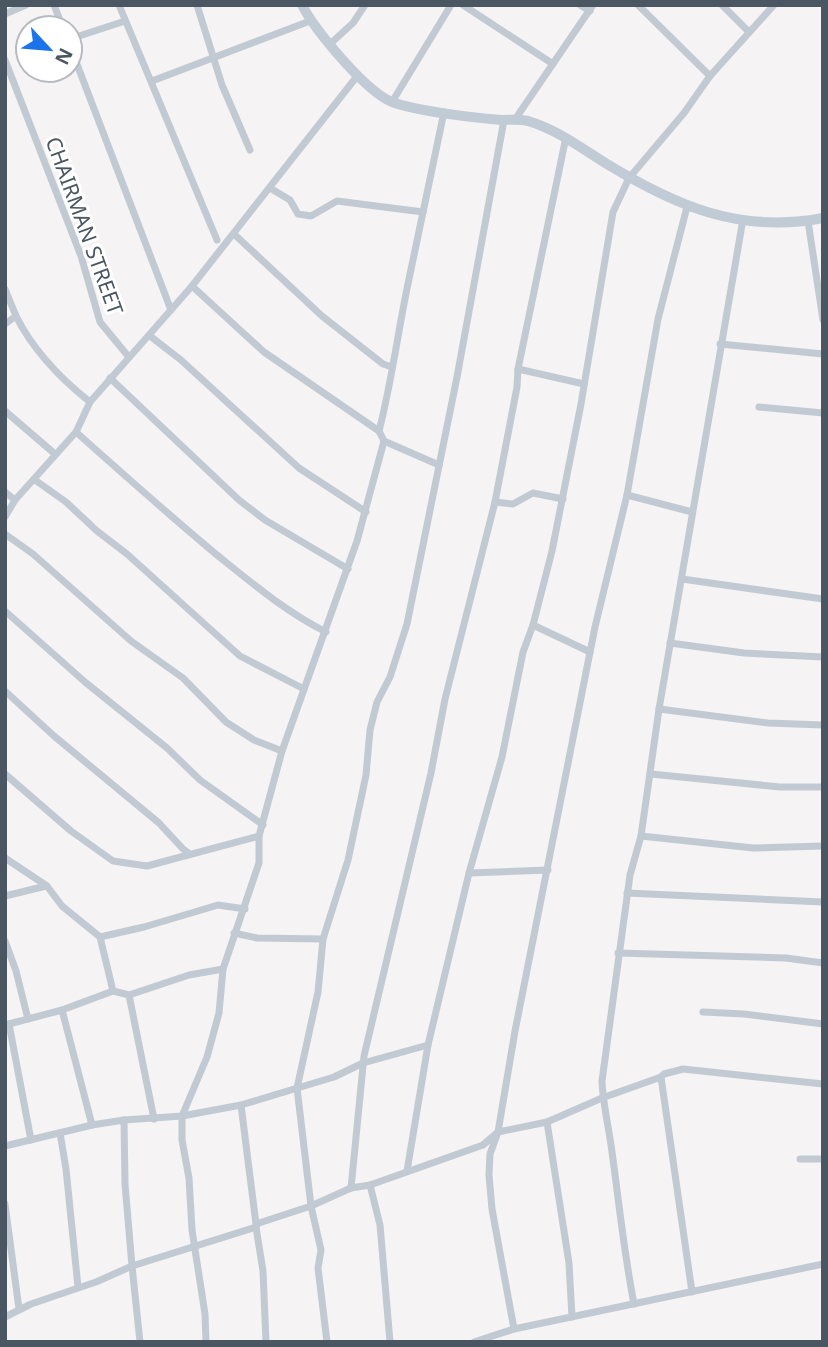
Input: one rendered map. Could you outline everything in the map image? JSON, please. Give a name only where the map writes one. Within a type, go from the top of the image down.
[{"type":"street","points":[[5,14],[26,5]]},
{"type":"street","points":[[119,5],[217,240]]},
{"type":"street","points":[[197,5],[213,58],[250,150]]},
{"type":"street","points":[[302,5],[310,21],[358,75],[375,92],[392,102],[504,120],[516,118],[566,137],[660,196],[711,215],[779,223],[823,218]]},
{"type":"street","points":[[330,44],[353,23],[365,5]]},
{"type":"street","points":[[392,102],[451,5]]},
{"type":"street","points":[[463,5],[553,64]]},
{"type":"street","points":[[516,118],[592,8],[580,5]]},
{"type":"street","points":[[638,5],[710,76]]},
{"type":"street","points":[[722,5],[749,32]]},
{"type":"street","points":[[407,1171],[428,1045],[469,873],[493,792],[523,652],[533,625],[563,499],[612,212],[629,178],[684,113],[710,76],[774,5]]},
{"type":"street","points":[[84,34],[125,21]]},
{"type":"street","points":[[152,81],[310,21]]},
{"type":"street","name":"CHAIRMAN STREET","points":[[5,60],[81,256],[100,322],[128,356]]},
{"type":"street","points":[[5,517],[15,500],[76,432],[90,402],[192,286],[358,75]]},
{"type":"street","points":[[84,83],[171,310]]},
{"type":"street","points":[[379,431],[392,383],[392,367],[444,112]]},
{"type":"street","points":[[327,1342],[318,1268],[321,1250],[311,1206],[297,1088],[318,992],[323,939],[348,860],[366,775],[370,730],[377,702],[390,677],[407,624],[504,120]]},
{"type":"street","points":[[351,1188],[363,1063],[431,773],[444,699],[495,502],[515,399],[518,369],[566,137]]},
{"type":"street","points":[[270,188],[290,200],[298,214],[311,216],[337,201],[423,212]]},
{"type":"street","points":[[514,1329],[492,1209],[490,1154],[498,1132],[515,1031],[590,652],[626,495],[658,319],[687,207]]},
{"type":"street","points":[[634,1304],[624,1251],[602,1082],[627,893],[641,836],[659,709],[720,344],[745,220]]},
{"type":"street","points":[[808,221],[823,320]]},
{"type":"street","points":[[234,234],[322,316],[383,364],[392,367]]},
{"type":"street","points":[[192,286],[264,352],[379,431],[384,441],[439,466]]},
{"type":"street","points":[[5,289],[30,342],[64,380],[90,402]]},
{"type":"street","points":[[5,324],[16,316]]},
{"type":"street","points":[[150,336],[181,360],[299,468],[366,512]]},
{"type":"street","points":[[720,344],[823,354]]},
{"type":"street","points":[[518,369],[584,384]]},
{"type":"street","points":[[110,378],[239,500],[265,520],[348,569]]},
{"type":"street","points":[[759,407],[823,413]]},
{"type":"street","points":[[5,411],[55,454]]},
{"type":"street","points":[[76,432],[177,522],[276,603],[326,632]]},
{"type":"street","points":[[206,1342],[189,1178],[182,1140],[182,1115],[207,1057],[214,1032],[219,1013],[223,969],[259,863],[259,836],[282,751],[348,569],[384,441]]},
{"type":"street","points":[[35,480],[66,502],[127,554],[240,656],[304,689]]},
{"type":"street","points":[[5,492],[15,500]]},
{"type":"street","points":[[495,502],[513,504],[533,494],[563,499]]},
{"type":"street","points":[[626,495],[692,512]]},
{"type":"street","points":[[5,534],[33,554],[131,641],[183,678],[226,722],[254,740],[282,751]]},
{"type":"street","points":[[682,579],[823,599]]},
{"type":"street","points":[[5,611],[85,682],[167,748],[200,780],[263,825]]},
{"type":"street","points":[[533,625],[590,652]]},
{"type":"street","points":[[670,643],[744,653],[823,657]]},
{"type":"street","points":[[5,691],[54,736],[159,823],[190,854]]},
{"type":"street","points":[[659,709],[768,723],[823,725]]},
{"type":"street","points":[[5,774],[71,831],[113,861],[147,866],[259,836]]},
{"type":"street","points":[[651,774],[780,787],[823,787]]},
{"type":"street","points":[[641,836],[753,848],[823,846]]},
{"type":"street","points":[[5,858],[47,886],[62,906],[100,937],[113,991]]},
{"type":"street","points":[[469,873],[548,870]]},
{"type":"street","points":[[5,896],[47,886]]},
{"type":"street","points":[[627,893],[823,902]]},
{"type":"street","points":[[100,937],[218,905],[245,909]]},
{"type":"street","points":[[234,933],[257,938],[323,939]]},
{"type":"street","points":[[5,941],[28,1019]]},
{"type":"street","points":[[618,953],[786,958],[823,962]]},
{"type":"street","points":[[31,1140],[7,1025],[62,1010],[113,991],[128,995],[189,975],[223,969]]},
{"type":"street","points":[[128,995],[154,1119]]},
{"type":"street","points":[[62,1010],[92,1125]]},
{"type":"street","points":[[703,1012],[823,1024]]},
{"type":"street","points":[[5,1146],[92,1125],[154,1119],[241,1105],[334,1077],[363,1063],[428,1045]]},
{"type":"street","points":[[5,1317],[19,1309],[96,1282],[132,1266],[195,1248],[311,1206],[351,1188],[370,1185],[483,1145],[498,1132],[547,1122],[664,1074],[683,1069],[823,1084]]},
{"type":"street","points":[[661,1077],[692,1292]]},
{"type":"street","points":[[241,1105],[262,1272],[266,1342]]},
{"type":"street","points":[[124,1120],[124,1161],[140,1342]]},
{"type":"street","points":[[547,1122],[569,1263],[572,1317]]},
{"type":"street","points":[[60,1133],[71,1208],[78,1287]]},
{"type":"street","points":[[800,1159],[823,1159]]},
{"type":"street","points":[[370,1185],[380,1225],[390,1342]]},
{"type":"street","points":[[5,1204],[19,1309]]},
{"type":"street","points":[[474,1342],[514,1329],[823,1264]]}]
